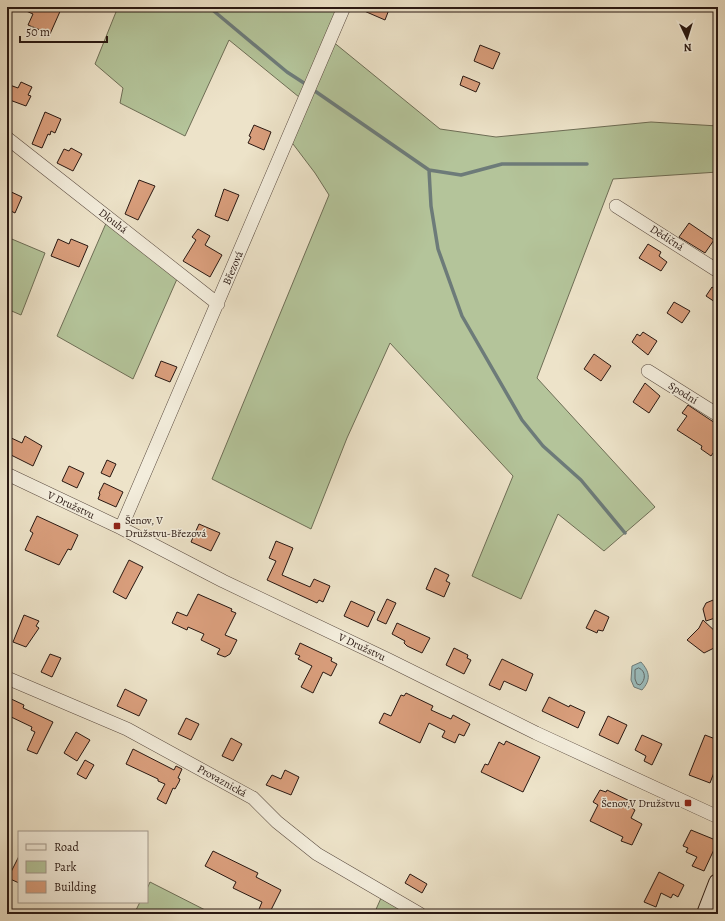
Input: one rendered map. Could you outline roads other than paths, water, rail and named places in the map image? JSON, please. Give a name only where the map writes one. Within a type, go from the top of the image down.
[{"type":"main road","points":[[706,914],[718,883]]},
{"type":"street","name":"Březová","points":[[121,528],[193,358],[218,304],[306,92],[344,7]]},
{"type":"street","name":"Dlouhá","points":[[7,138],[218,304]]},
{"type":"street","name":"Dědičná","points":[[616,206],[718,271]]},
{"type":"street","name":"Spodní","points":[[648,371],[718,415]]},
{"type":"street","name":"V Družstvu","points":[[7,474],[121,528],[223,581],[387,659],[536,733],[718,817]]},
{"type":"street","name":"Provaznická","points":[[7,678],[127,729],[253,798],[277,822],[317,854],[420,914]]},
{"type":"water","points":[[641,662],[648,673],[647,683],[642,690],[634,687],[631,680],[632,666]]},
{"type":"waterway","points":[[209,7],[287,72],[307,85]]},
{"type":"waterway","points":[[312,89],[429,170],[431,206],[438,249],[462,316],[522,420],[543,446],[581,480],[625,533]]},
{"type":"waterway","points":[[429,170],[461,175],[502,164],[587,164]]},
{"type":"place","name":"Šenov, V Družstvu-Březová","points":[[117,526]]},
{"type":"place","name":"Šenov,V Družstvu","points":[[688,803]]}]
